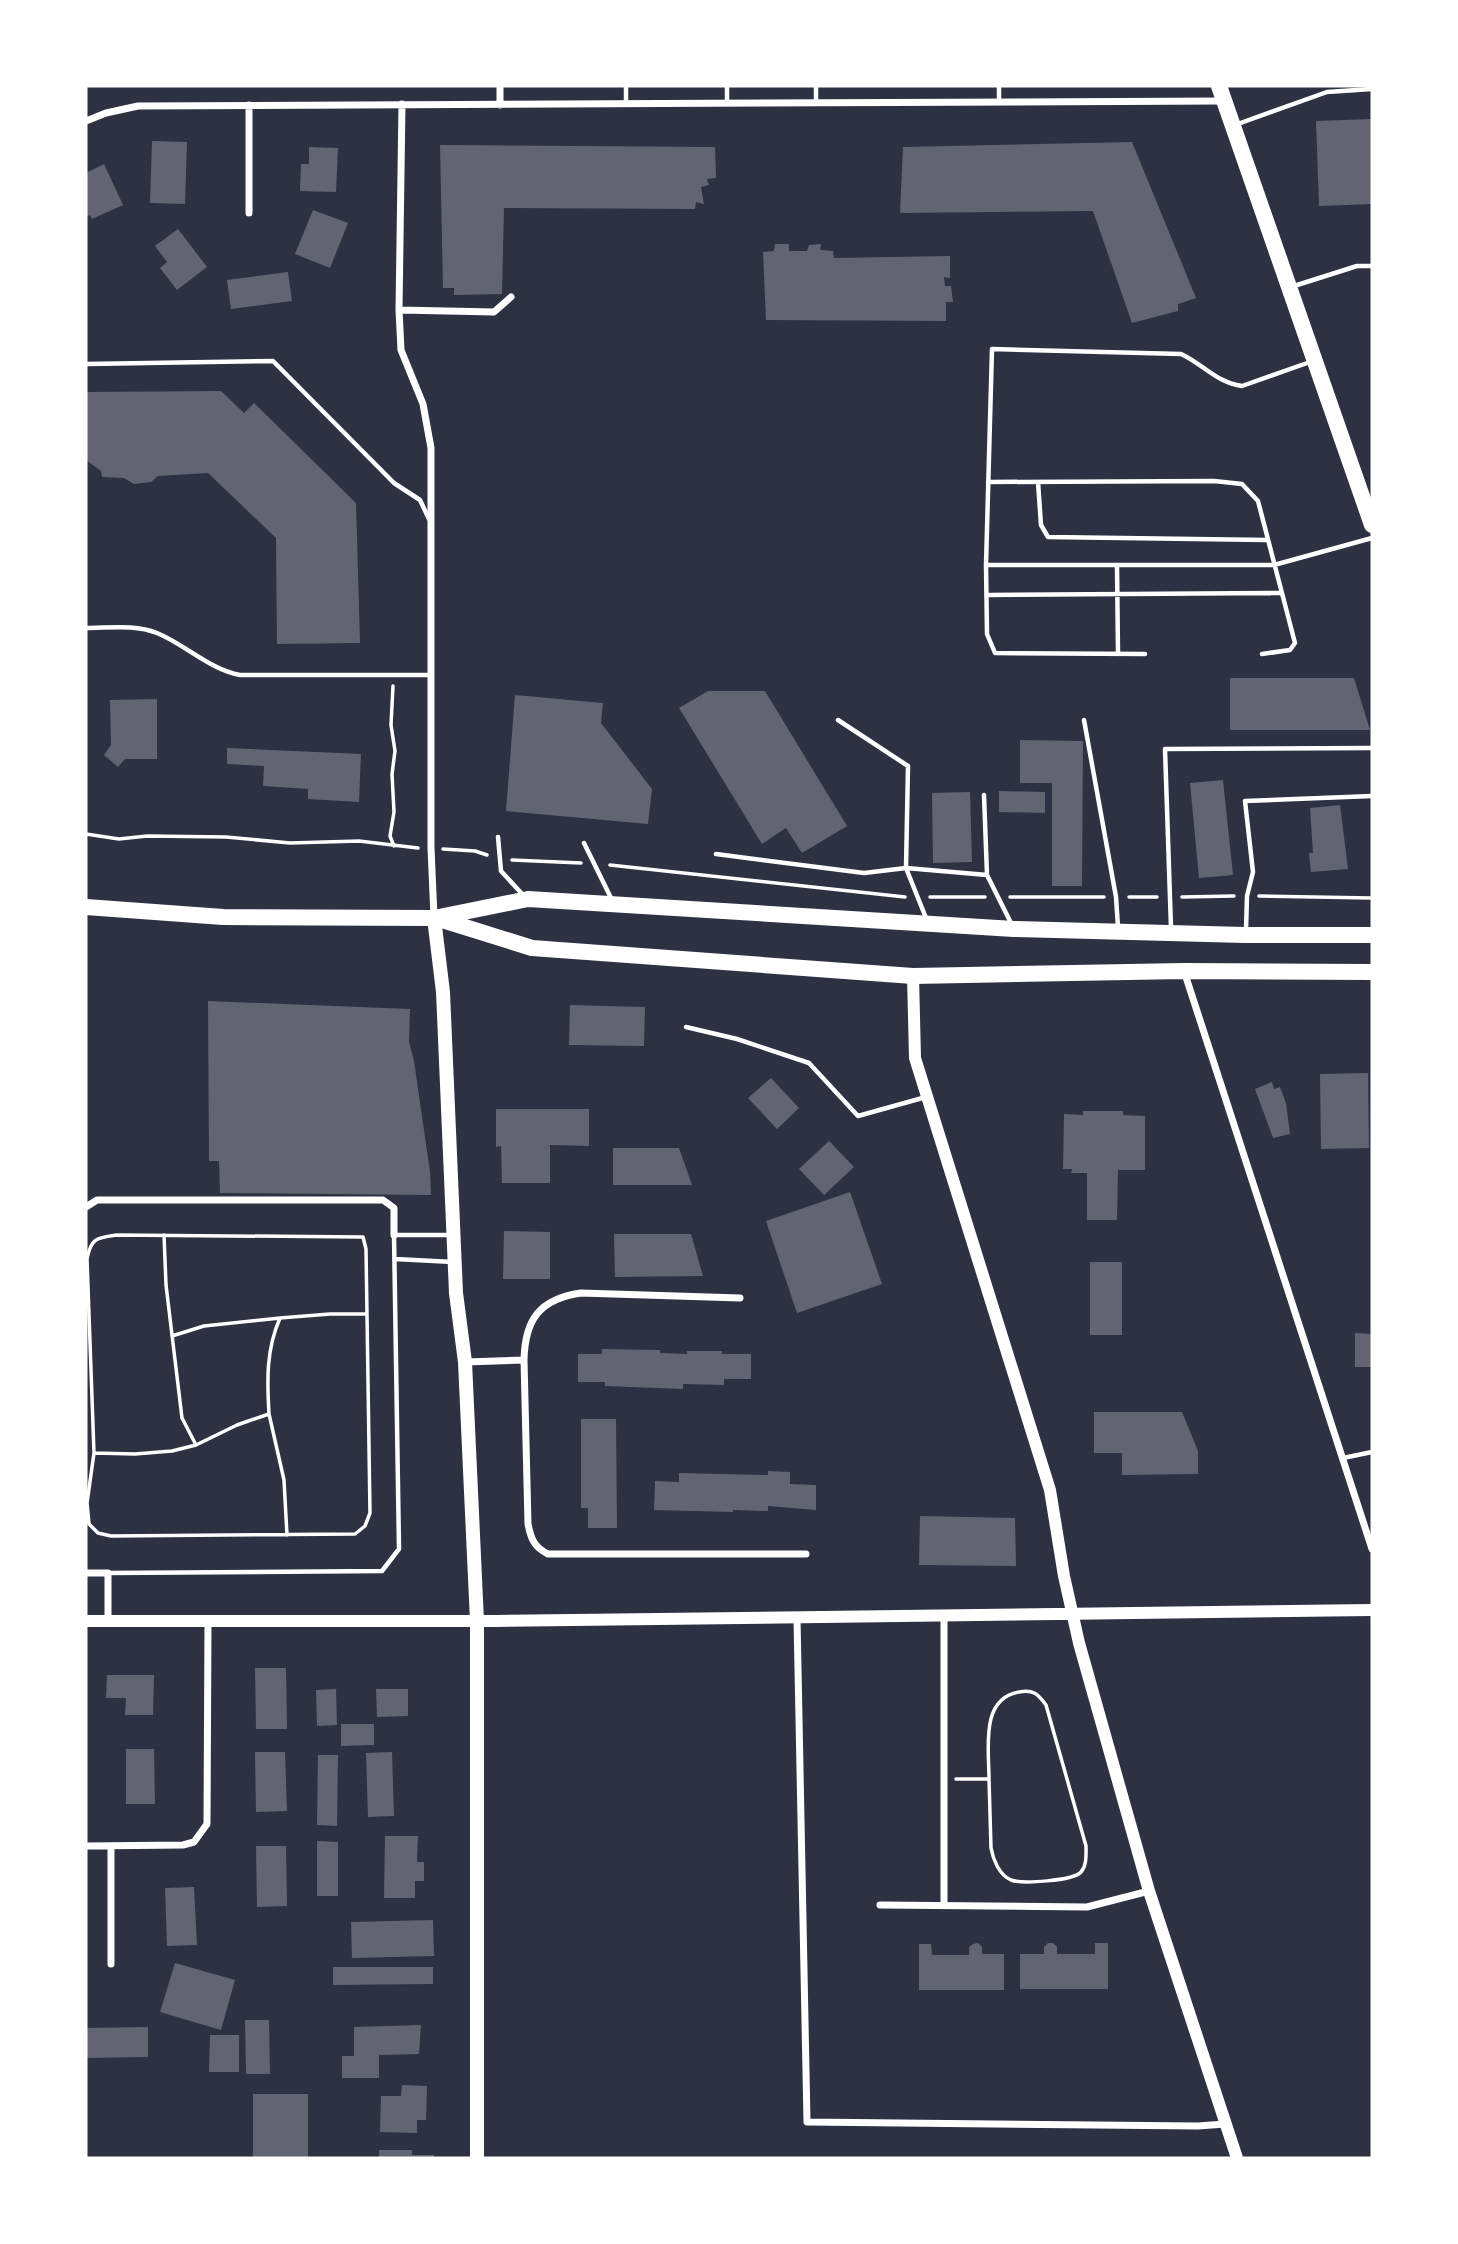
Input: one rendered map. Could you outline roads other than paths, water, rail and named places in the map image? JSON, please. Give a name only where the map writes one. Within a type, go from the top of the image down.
[{"type":"main road","points":[[1222,93],[1372,526]]},
{"type":"main road","points":[[86,907],[223,917],[434,918],[527,899],[1014,929],[1245,935],[1372,935]]},
{"type":"main road","points":[[434,918],[532,948],[914,976],[1184,971],[1372,972]]},
{"type":"main road","points":[[434,918],[443,992],[454,1262],[465,1362],[477,1621],[477,2158]]},
{"type":"street","points":[[500,86],[500,105]]},
{"type":"street","points":[[86,121],[106,113],[138,106],[999,102],[1222,93]]},
{"type":"street","points":[[402,104],[399,310],[401,350],[423,404],[431,447],[431,848],[434,918]]},
{"type":"street","points":[[249,105],[249,214]]},
{"type":"street","points":[[399,310],[494,312],[511,298]]},
{"type":"street","points":[[1184,971],[1372,1549]]},
{"type":"street","points":[[914,976],[915,1058],[1050,1490],[1072,1614],[1149,1891],[1237,2158]]},
{"type":"street","points":[[86,1207],[97,1200],[383,1200],[394,1208],[394,1235]]},
{"type":"street","points":[[740,1298],[580,1293],[564,1296],[547,1304],[534,1316],[525,1338],[524,1360],[528,1524],[532,1541],[548,1554],[806,1554]]},
{"type":"street","points":[[465,1362],[524,1360]]},
{"type":"street","points":[[86,1573],[108,1573],[108,1620]]},
{"type":"street","points":[[86,1620],[477,1621],[1372,1610]]},
{"type":"street","points":[[944,1615],[944,1905]]},
{"type":"street","points":[[797,1618],[807,2122],[1184,2126],[1225,2124]]},
{"type":"street","points":[[86,1846],[183,1845],[194,1842],[207,1824],[208,1622]]},
{"type":"street","points":[[111,1846],[111,1964]]},
{"type":"street","points":[[880,1905],[1087,1907],[1149,1891]]},
{"type":"lane","points":[[626,86],[626,104]]},
{"type":"lane","points":[[726,104],[727,86]]},
{"type":"lane","points":[[816,86],[816,103]]},
{"type":"lane","points":[[999,86],[999,102]]},
{"type":"lane","points":[[1233,126],[1327,92],[1372,89]]},
{"type":"lane","points":[[1289,288],[1357,266],[1372,266]]},
{"type":"lane","points":[[1145,654],[995,653],[987,634],[986,595],[992,349],[1181,354],[1199,362],[1217,378],[1242,386],[1315,360]]},
{"type":"lane","points":[[86,363],[273,361],[394,483],[420,500],[431,523]]},
{"type":"lane","points":[[988,482],[1214,481],[1242,484],[1258,501],[1294,643],[1290,650],[1262,654]]},
{"type":"lane","points":[[1038,482],[1041,525],[1048,537],[1268,540]]},
{"type":"lane","points":[[986,565],[1274,565],[1372,538]]},
{"type":"lane","points":[[1117,565],[1118,653]]},
{"type":"lane","points":[[986,595],[1281,593]]},
{"type":"lane","points":[[86,628],[141,628],[158,633],[224,672],[240,675],[431,675]]},
{"type":"lane","points":[[838,720],[908,766],[906,868],[928,922]]},
{"type":"lane","points":[[1084,720],[1116,897],[1118,931]]},
{"type":"lane","points":[[1171,932],[1165,749],[1372,748]]},
{"type":"lane","points":[[984,795],[987,875],[1014,929]]},
{"type":"lane","points":[[1245,935],[1247,896],[1253,872],[1245,801],[1372,796]]},
{"type":"lane","points":[[498,836],[501,871],[527,899]]},
{"type":"lane","points":[[584,843],[614,904]]},
{"type":"lane","points":[[716,854],[864,873],[906,868],[987,875]]},
{"type":"lane","points":[[685,1027],[809,1063],[858,1116],[927,1096]]},
{"type":"lane","points":[[108,1573],[382,1571],[399,1549],[394,1235],[453,1235]]},
{"type":"lane","points":[[395,1259],[454,1262]]},
{"type":"lane","points":[[1342,1458],[1372,1452]]}]
